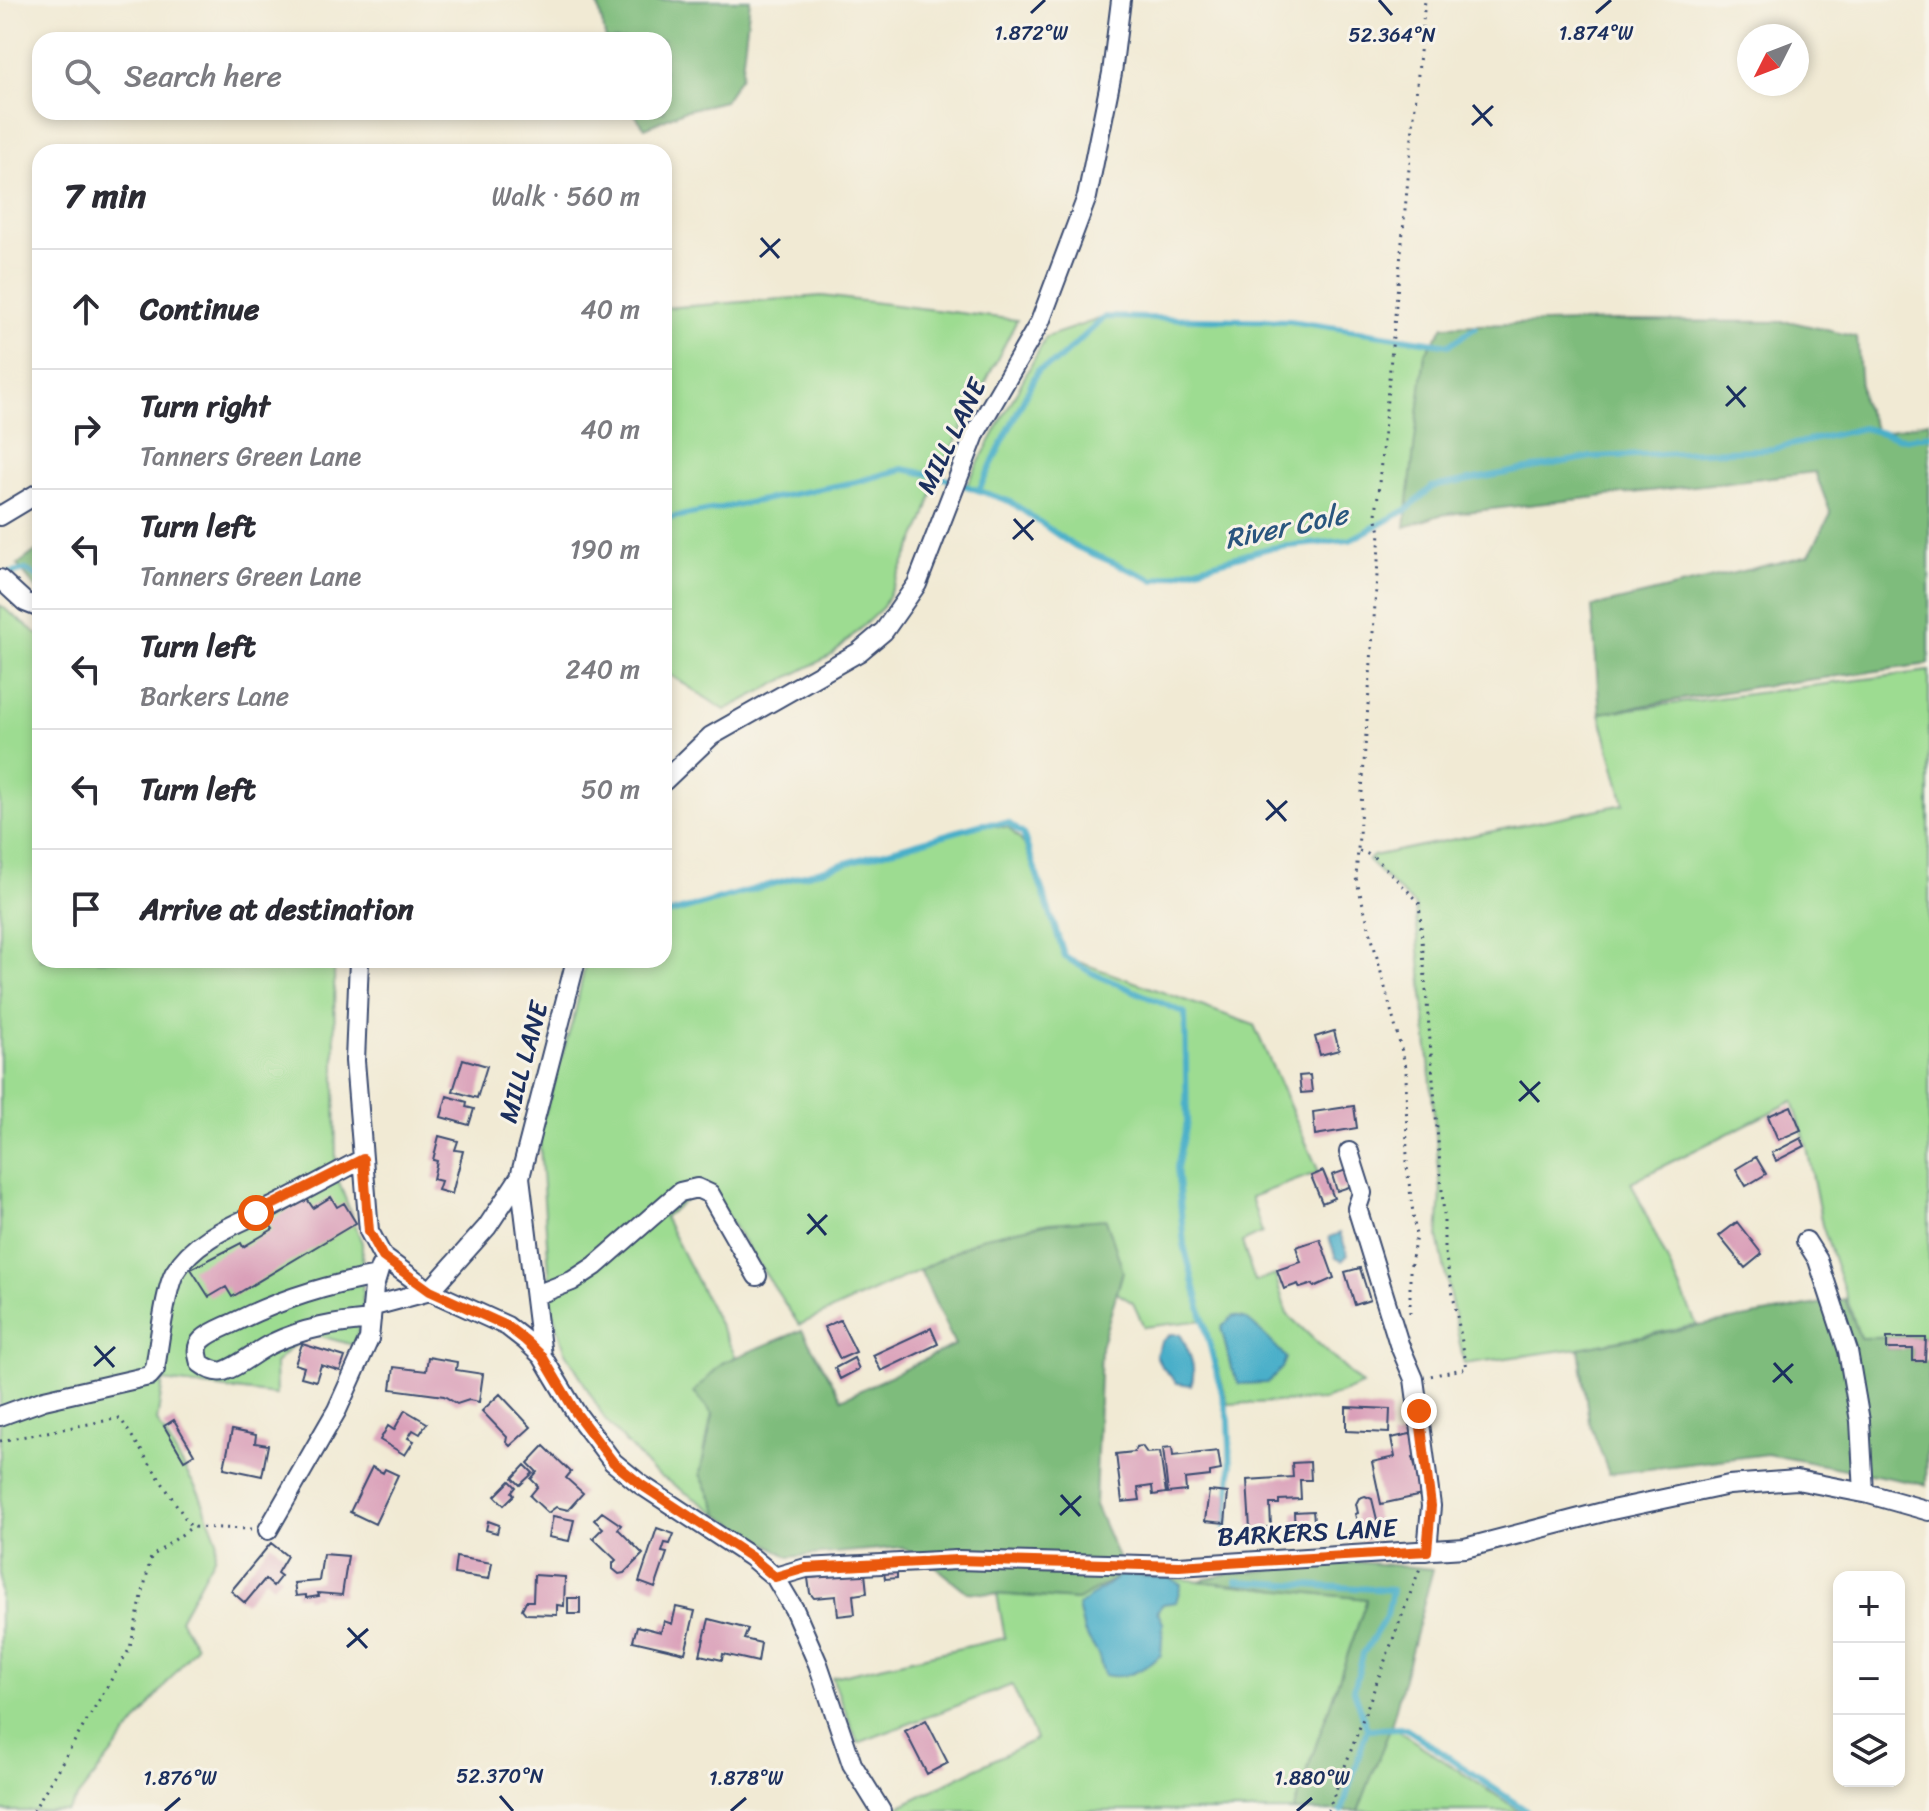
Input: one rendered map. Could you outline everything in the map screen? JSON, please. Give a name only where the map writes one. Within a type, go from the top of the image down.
[{"type":"street","name":"MILL LANE","points":[[672,773],[711,736],[859,652],[884,631],[917,584],[976,432],[1040,322],[1087,197],[1112,73],[1121,0]]},
{"type":"street","points":[[0,516],[32,497]]},
{"type":"street","points":[[0,579],[32,605]]},
{"type":"street","points":[[359,968],[355,1061],[369,1231],[383,1257],[430,1291],[507,1326],[542,1356],[576,1413],[613,1462],[640,1484],[751,1557],[775,1577],[794,1609],[818,1664],[852,1764],[881,1811]]},
{"type":"street","name":"MILL LANE","points":[[430,1291],[487,1227],[520,1177],[574,968]]},
{"type":"street","points":[[1349,1152],[1362,1193],[1357,1208],[1399,1344],[1414,1379],[1431,1506],[1427,1551]]},
{"type":"street","points":[[0,1416],[59,1396],[149,1376],[155,1369],[172,1278],[192,1252],[246,1218],[363,1159]]},
{"type":"street","name":"MILL LANE","points":[[520,1177],[542,1356]]},
{"type":"street","points":[[536,1295],[572,1281],[595,1266],[680,1192],[697,1188],[710,1194],[757,1276]]},
{"type":"street","points":[[1806,1241],[1818,1260],[1848,1351],[1860,1421],[1864,1493]]},
{"type":"street","points":[[268,1530],[337,1410],[369,1339],[377,1276],[383,1257]]},
{"type":"street","points":[[377,1276],[321,1286],[280,1301],[214,1333],[201,1341],[197,1352],[200,1363],[211,1370],[223,1371],[272,1343],[373,1313],[430,1291]]},
{"type":"street","name":"BARKERS LANE","points":[[775,1577],[806,1568],[957,1560],[1179,1566],[1465,1548],[1607,1511],[1729,1485],[1797,1480],[1864,1493],[1929,1511]]},
{"type":"path","points":[[1409,1324],[1410,1269],[1416,1236],[1407,1167],[1406,1067],[1356,878],[1380,532],[1376,515],[1425,0]]},
{"type":"path","points":[[1359,851],[1373,856],[1419,902],[1444,1248],[1467,1368],[1414,1379]]},
{"type":"path","points":[[0,1441],[120,1418],[192,1527]]},
{"type":"path","points":[[33,1811],[130,1648],[151,1557],[192,1527],[268,1530]]},
{"type":"path","points":[[1328,1811],[1427,1551]]},
{"type":"green space","points":[[597,0],[750,0],[741,76],[724,101],[672,116],[672,32],[604,32]]},
{"type":"green space","points":[[639,120],[663,120],[645,128]]},
{"type":"green space","points":[[822,296],[1017,320],[938,476],[923,523],[883,607],[832,655],[725,710],[672,676],[672,307]]},
{"type":"green space","points":[[1105,317],[1290,321],[1433,343],[1425,354],[1408,509],[1350,540],[1269,548],[1154,580],[1072,545],[1011,502],[966,486],[1046,337]]},
{"type":"green space","points":[[1615,321],[1792,322],[1857,337],[1862,401],[1878,434],[1929,421],[1929,664],[1754,687],[1600,713],[1592,607],[1809,555],[1831,514],[1815,472],[1440,515],[1405,527],[1425,354],[1444,326]]},
{"type":"green space","points":[[32,554],[32,583],[17,565]]},
{"type":"green space","points":[[0,605],[32,630],[32,968],[334,968],[336,1174],[362,1243],[363,1327],[359,1329],[353,1345],[313,1334],[290,1348],[275,1364],[276,1395],[163,1381],[157,1421],[200,1495],[217,1540],[214,1557],[180,1619],[196,1646],[67,1811],[0,1811]]},
{"type":"green space","points":[[1929,671],[1929,1337],[1860,1338],[1822,1225],[1807,1147],[1793,1101],[1631,1182],[1697,1325],[1579,1348],[1464,1364],[1438,1237],[1441,1193],[1415,906],[1368,861],[1373,856],[1624,804],[1600,713]]},
{"type":"green space","points":[[983,824],[1009,828],[1024,844],[1065,957],[1254,1025],[1319,1172],[1251,1197],[1262,1233],[1242,1242],[1255,1282],[1275,1275],[1287,1314],[1362,1385],[1324,1400],[1228,1404],[1204,1320],[1144,1327],[1133,1303],[1117,1293],[1123,1271],[977,1240],[920,1270],[799,1325],[706,1184],[664,1217],[736,1357],[722,1363],[700,1474],[720,1515],[651,1470],[606,1421],[565,1350],[552,1310],[539,1132],[575,1013],[584,968],[672,968],[672,914]]},
{"type":"green space","points":[[1106,1219],[1123,1271],[1101,1347],[1095,1505],[1125,1573],[1077,1600],[967,1592],[936,1567],[902,1547],[789,1557],[720,1515],[700,1474],[713,1415],[694,1392],[722,1363],[802,1330],[842,1399],[955,1345],[920,1270],[981,1238],[1049,1223]]},
{"type":"green space","points":[[1845,1299],[1860,1338],[1887,1338],[1887,1349],[1913,1349],[1913,1361],[1929,1361],[1926,1485],[1767,1454],[1609,1474],[1589,1421],[1579,1348]]},
{"type":"green space","points":[[1358,1562],[1433,1569],[1391,1726],[1358,1811],[1293,1811],[1367,1599],[1198,1581],[1226,1574]]},
{"type":"green space","points":[[1125,1573],[1367,1599],[1293,1811],[895,1811],[1036,1739],[1012,1685],[858,1743],[832,1677],[1005,1638],[997,1594],[1077,1600]]},
{"type":"green space","points":[[1391,1726],[1520,1811],[1358,1811]]},
{"type":"water","points":[[1340,1233],[1348,1255],[1342,1261],[1336,1258],[1329,1237]]},
{"type":"water","points":[[1233,1316],[1250,1322],[1286,1358],[1282,1368],[1267,1383],[1239,1384],[1231,1368],[1221,1327]]},
{"type":"water","points":[[1171,1334],[1180,1334],[1189,1352],[1193,1366],[1191,1385],[1177,1383],[1161,1366],[1156,1355],[1161,1342]]},
{"type":"water","points":[[1121,1575],[1170,1578],[1181,1585],[1176,1602],[1163,1604],[1157,1611],[1163,1623],[1161,1655],[1134,1672],[1120,1676],[1104,1675],[1098,1654],[1084,1632],[1078,1606]]},
{"type":"building","points":[[1334,1031],[1339,1050],[1320,1055],[1315,1037]]},
{"type":"building","points":[[463,1059],[487,1066],[477,1098],[453,1091]]},
{"type":"building","points":[[1310,1075],[1312,1092],[1301,1093],[1299,1076]]},
{"type":"building","points":[[447,1096],[467,1102],[466,1107],[474,1109],[469,1125],[441,1117]]},
{"type":"building","points":[[1354,1106],[1357,1128],[1315,1135],[1313,1112]]},
{"type":"building","points":[[1791,1106],[1801,1130],[1778,1140],[1768,1116]]},
{"type":"building","points":[[439,1136],[458,1141],[455,1150],[463,1151],[452,1194],[438,1190],[441,1181],[433,1179],[437,1161],[433,1160]]},
{"type":"building","points":[[1801,1138],[1805,1146],[1776,1161],[1772,1153]]},
{"type":"building","points":[[1756,1157],[1766,1174],[1746,1186],[1736,1169]]},
{"type":"building","points":[[1349,1169],[1355,1185],[1337,1191],[1332,1175]]},
{"type":"building","points":[[1323,1171],[1334,1198],[1322,1203],[1311,1176]]},
{"type":"building","points":[[331,1197],[337,1207],[344,1203],[356,1223],[232,1297],[226,1287],[209,1297],[191,1269],[241,1243],[243,1247],[273,1229],[268,1222],[307,1199],[313,1208]]},
{"type":"building","points":[[1737,1222],[1762,1254],[1745,1268],[1719,1236]]},
{"type":"building","points":[[1320,1239],[1334,1278],[1314,1287],[1313,1284],[1300,1288],[1298,1284],[1284,1289],[1277,1270],[1301,1262],[1296,1247]]},
{"type":"building","points":[[1360,1268],[1370,1300],[1355,1305],[1345,1272]]},
{"type":"building","points":[[840,1320],[856,1352],[840,1359],[824,1327]]},
{"type":"building","points":[[931,1328],[938,1344],[881,1371],[873,1355]]},
{"type":"building","points":[[1887,1338],[1926,1338],[1925,1361],[1913,1361],[1913,1349],[1887,1349]]},
{"type":"building","points":[[302,1344],[345,1357],[340,1371],[321,1365],[316,1381],[301,1377],[304,1367],[295,1364]]},
{"type":"building","points":[[428,1357],[457,1362],[456,1370],[483,1374],[479,1402],[469,1400],[457,1404],[444,1396],[391,1389],[394,1367],[426,1371]]},
{"type":"building","points":[[854,1358],[859,1369],[840,1379],[835,1368]]},
{"type":"building","points":[[500,1394],[531,1427],[510,1446],[506,1442],[507,1437],[482,1411]]},
{"type":"building","points":[[1346,1407],[1390,1409],[1389,1433],[1346,1431]]},
{"type":"building","points":[[405,1410],[427,1423],[420,1434],[413,1430],[408,1438],[414,1441],[405,1455],[380,1440],[388,1426],[394,1430]]},
{"type":"building","points":[[174,1420],[194,1454],[184,1460],[164,1426]]},
{"type":"building","points":[[232,1430],[256,1435],[255,1443],[268,1445],[262,1476],[224,1468]]},
{"type":"building","points":[[1415,1433],[1421,1456],[1413,1457],[1422,1495],[1381,1504],[1372,1462],[1395,1457],[1391,1438]]},
{"type":"building","points":[[544,1446],[571,1472],[566,1478],[583,1493],[568,1510],[556,1507],[548,1513],[530,1496],[538,1486],[531,1479],[537,1472],[528,1463]]},
{"type":"building","points":[[1142,1446],[1147,1453],[1160,1452],[1166,1493],[1153,1495],[1152,1486],[1138,1488],[1140,1500],[1122,1502],[1116,1454],[1134,1452],[1136,1447]]},
{"type":"building","points":[[1172,1447],[1173,1456],[1218,1451],[1221,1470],[1210,1472],[1210,1476],[1185,1479],[1186,1491],[1168,1493],[1163,1448]]},
{"type":"building","points":[[1310,1462],[1311,1480],[1300,1480],[1301,1499],[1279,1500],[1279,1504],[1270,1504],[1271,1527],[1250,1529],[1247,1480],[1293,1477],[1292,1463]]},
{"type":"building","points":[[525,1465],[533,1473],[520,1485],[513,1478]]},
{"type":"building","points":[[372,1467],[383,1473],[385,1469],[398,1475],[375,1524],[350,1512]]},
{"type":"building","points":[[510,1481],[516,1487],[512,1492],[514,1495],[504,1505],[495,1496]]},
{"type":"building","points":[[1209,1491],[1228,1493],[1225,1523],[1205,1521]]},
{"type":"building","points":[[1365,1496],[1372,1499],[1381,1536],[1362,1541],[1355,1514],[1358,1513],[1356,1504],[1359,1498]]},
{"type":"building","points":[[1313,1511],[1315,1530],[1295,1531],[1294,1512]]},
{"type":"building","points":[[602,1512],[621,1525],[618,1529],[643,1554],[624,1573],[619,1574],[613,1569],[616,1560],[593,1538],[603,1528],[594,1520]]},
{"type":"building","points":[[553,1516],[574,1520],[569,1541],[549,1537]]},
{"type":"building","points":[[488,1521],[499,1525],[497,1533],[486,1530]]},
{"type":"building","points":[[657,1528],[674,1534],[670,1544],[665,1543],[662,1552],[667,1553],[655,1588],[639,1582]]},
{"type":"building","points":[[271,1543],[287,1556],[277,1573],[281,1576],[273,1586],[265,1579],[245,1603],[231,1591]]},
{"type":"building","points":[[323,1554],[348,1556],[342,1595],[318,1593],[319,1596],[306,1598],[306,1595],[296,1596],[294,1583],[319,1581]]},
{"type":"building","points":[[456,1557],[492,1563],[489,1579],[454,1574]]},
{"type":"building","points":[[897,1571],[897,1578],[885,1579],[884,1572]]},
{"type":"building","points":[[865,1573],[867,1593],[853,1595],[855,1614],[838,1616],[836,1596],[814,1598],[810,1593],[808,1578]]},
{"type":"building","points":[[534,1575],[565,1577],[564,1606],[557,1605],[557,1615],[526,1614],[522,1609],[526,1601],[533,1601]]},
{"type":"building","points":[[568,1598],[580,1598],[580,1614],[568,1614]]},
{"type":"building","points":[[676,1607],[695,1611],[685,1653],[633,1641],[637,1626],[661,1632],[664,1621],[672,1624]]},
{"type":"building","points":[[709,1619],[748,1629],[744,1639],[761,1643],[758,1662],[723,1654],[722,1660],[700,1655]]},
{"type":"building","points":[[926,1720],[948,1763],[927,1774],[905,1731]]},
{"type":"waterway","points":[[979,490],[1038,370],[1056,362],[1105,317],[1290,321],[1449,345],[1475,328]]},
{"type":"waterway","name":"River Cole","points":[[672,517],[856,482],[903,469],[938,476],[1011,502],[1072,545],[1154,580],[1269,548],[1350,540],[1408,509],[1432,487],[1591,457],[1773,449],[1863,428],[1906,439],[1929,435]]},
{"type":"waterway","name":"River Cole","points":[[3,575],[26,570],[32,574]]},
{"type":"waterway","points":[[672,913],[983,824],[1008,823],[1023,834],[1065,957],[1092,973],[1185,1013],[1187,1123],[1177,1167],[1184,1245],[1229,1420],[1231,1473],[1225,1535]]},
{"type":"waterway","points":[[1237,1581],[1392,1590],[1387,1615],[1363,1654],[1354,1690],[1367,1729],[1406,1728],[1527,1811]]},
{"type":"waterway","points":[[1342,1811],[1367,1729]]},
{"type":"route","points":[[256,1213],[363,1159],[369,1231],[383,1257],[430,1291],[507,1326],[525,1340],[542,1356],[576,1413],[613,1462],[640,1484],[751,1557],[775,1577],[806,1568],[957,1560],[1179,1566],[1427,1551],[1431,1506],[1419,1411]]}]
